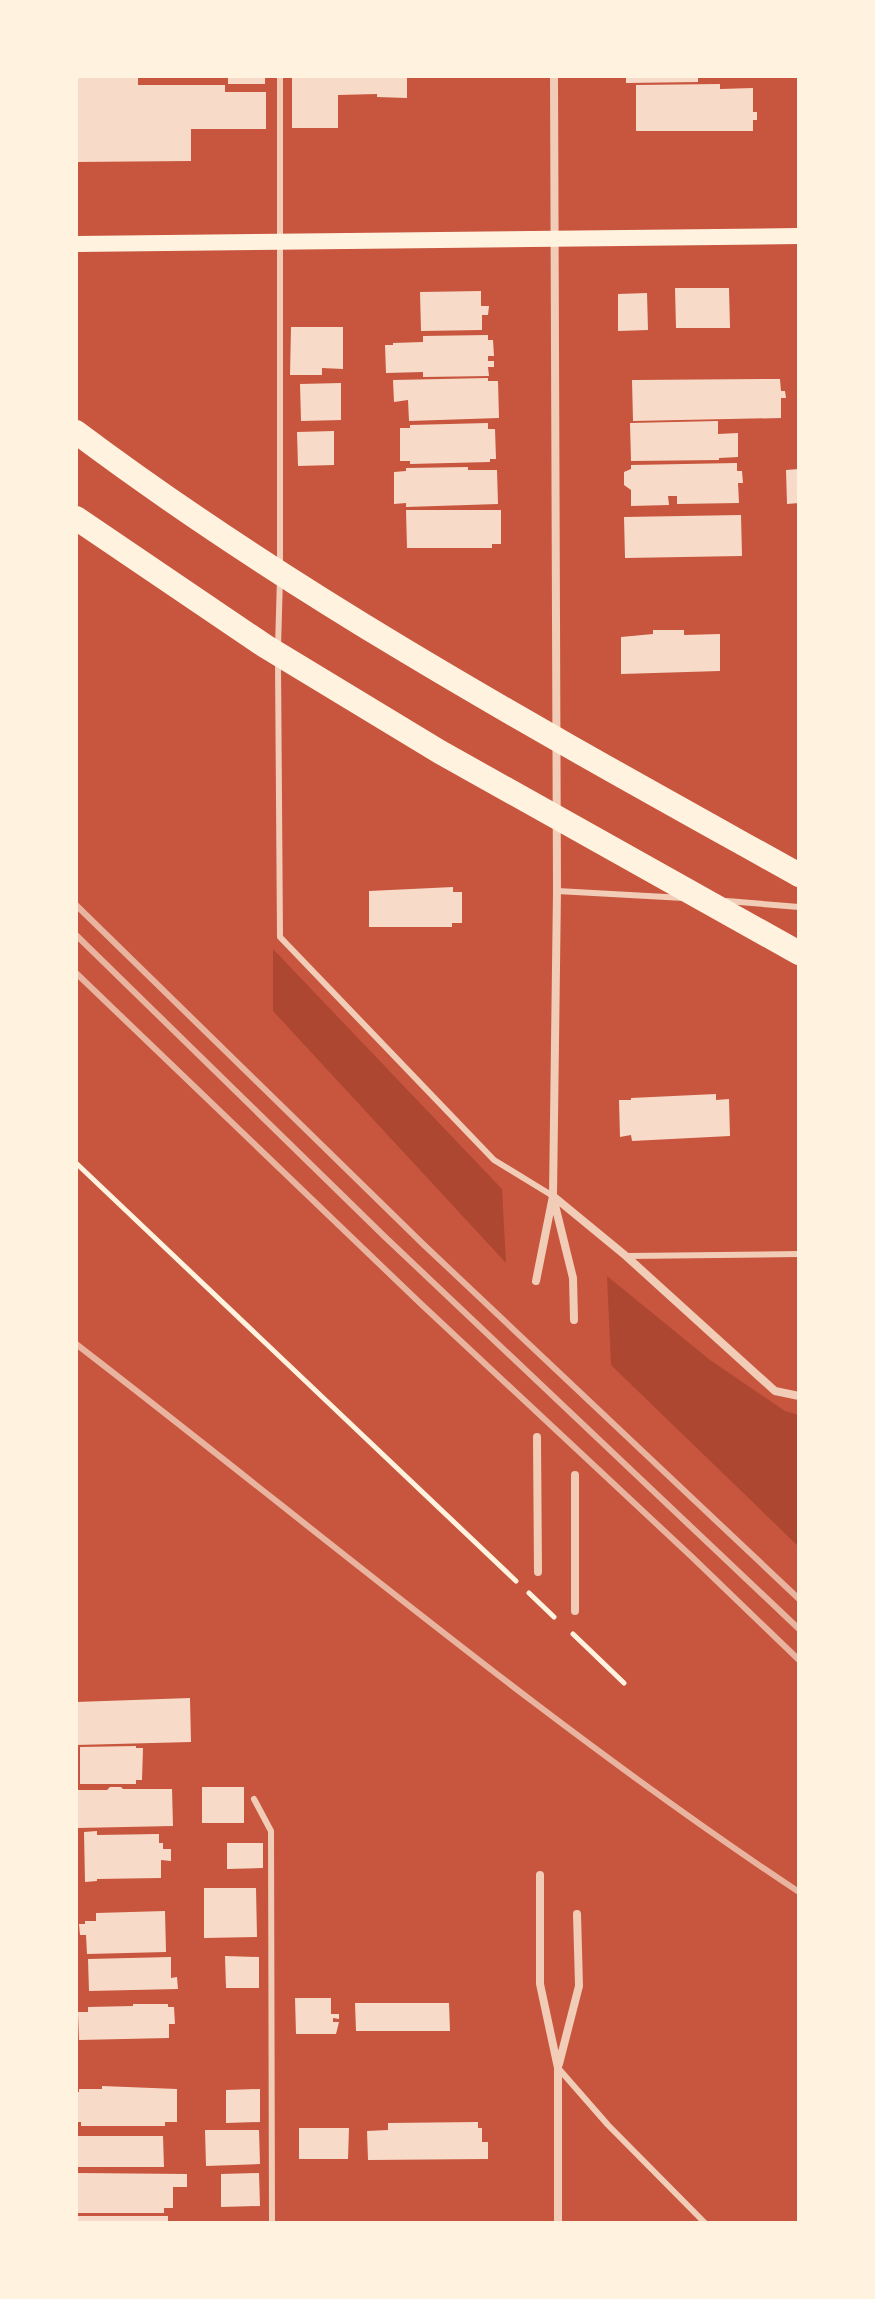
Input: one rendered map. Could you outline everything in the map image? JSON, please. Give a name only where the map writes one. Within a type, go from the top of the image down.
[{"type":"highway","points":[[76,432],[315,596],[474,693],[799,875]]},
{"type":"highway","points":[[76,518],[265,646],[440,752],[799,953]]},
{"type":"main road","points":[[76,244],[799,236]]},
{"type":"street","points":[[536,1281],[553,1196],[557,891],[554,76]]},
{"type":"street","points":[[553,1196],[626,1256],[775,1391],[799,1396]]},
{"type":"street","points":[[553,1196],[573,1278],[574,1320]]},
{"type":"street","points":[[537,1437],[538,1572]]},
{"type":"street","points":[[575,1475],[575,1611]]},
{"type":"street","points":[[540,1875],[540,1984],[558,2068],[558,2223]]},
{"type":"street","points":[[558,2068],[579,1986],[577,1914]]},
{"type":"lane","points":[[280,76],[281,524],[277,704],[280,937],[494,1160],[553,1196]]},
{"type":"lane","points":[[557,891],[799,907]]},
{"type":"lane","points":[[626,1256],[799,1254]]},
{"type":"lane","points":[[254,1799],[271,1831],[272,2223]]},
{"type":"lane","points":[[558,2068],[608,2125],[705,2223]]},
{"type":"path","points":[[76,1163],[556,1618]]},
{"type":"path","points":[[567,1629],[624,1683]]},
{"type":"shaded area","points":[[273,949],[502,1189],[506,1263],[273,1011]]},
{"type":"shaded area","points":[[607,1276],[710,1360],[785,1411],[799,1415],[799,1547],[611,1365]]},
{"type":"building","points":[[76,76],[138,76],[138,85],[225,85],[225,92],[266,92],[266,129],[191,129],[191,161],[76,162]]},
{"type":"building","points":[[228,76],[265,76],[265,84],[228,84]]},
{"type":"building","points":[[292,76],[407,76],[407,98],[377,97],[377,94],[338,95],[338,128],[292,128]]},
{"type":"building","points":[[626,76],[698,76],[698,82],[626,83]]},
{"type":"building","points":[[720,84],[720,89],[753,88],[753,112],[757,112],[757,120],[753,120],[753,131],[636,131],[636,85]]},
{"type":"building","points":[[675,288],[729,288],[730,328],[676,328]]},
{"type":"building","points":[[481,291],[481,306],[489,306],[488,315],[482,315],[482,330],[421,331],[420,292]]},
{"type":"building","points":[[647,293],[648,330],[618,331],[618,294]]},
{"type":"building","points":[[291,327],[343,327],[343,369],[322,368],[322,375],[290,375]]},
{"type":"building","points":[[488,335],[488,340],[493,340],[494,356],[488,356],[488,361],[494,361],[494,367],[488,367],[489,376],[423,377],[423,372],[386,373],[385,345],[423,342],[423,336]]},
{"type":"building","points":[[488,378],[488,381],[498,381],[499,418],[409,421],[408,400],[394,402],[393,380]]},
{"type":"building","points":[[780,379],[781,391],[785,391],[786,398],[781,398],[781,418],[633,421],[632,380]]},
{"type":"building","points":[[341,383],[341,420],[301,421],[300,384]]},
{"type":"building","points":[[718,421],[718,434],[738,433],[738,457],[631,461],[630,423]]},
{"type":"building","points":[[488,423],[488,429],[495,429],[496,459],[490,459],[490,462],[410,464],[410,461],[400,461],[400,428],[410,428],[410,425]]},
{"type":"building","points":[[334,431],[334,465],[298,466],[297,432]]},
{"type":"building","points":[[737,463],[737,471],[742,471],[743,483],[738,483],[739,503],[677,504],[677,496],[668,496],[669,505],[631,506],[631,490],[624,485],[624,472],[631,469],[631,465]]},
{"type":"building","points":[[468,467],[468,470],[497,470],[498,504],[406,507],[406,503],[394,504],[394,472],[406,471],[406,468]]},
{"type":"building","points":[[799,469],[799,503],[787,504],[786,470]]},
{"type":"building","points":[[406,510],[501,510],[501,544],[492,544],[492,548],[407,548]]},
{"type":"building","points":[[741,515],[742,556],[625,558],[624,517]]},
{"type":"building","points":[[653,630],[684,630],[684,635],[720,634],[720,671],[621,674],[621,637],[653,634]]},
{"type":"building","points":[[453,887],[453,892],[462,892],[462,923],[452,923],[452,927],[369,927],[369,891]]},
{"type":"building","points":[[716,1094],[716,1100],[729,1099],[730,1136],[632,1141],[631,1135],[620,1137],[619,1100]]},
{"type":"building","points":[[190,1698],[191,1742],[76,1745],[76,1702]]},
{"type":"building","points":[[80,1747],[143,1748],[142,1780],[136,1780],[136,1784],[80,1784]]},
{"type":"building","points":[[110,1787],[172,1789],[173,1826],[77,1828],[76,1790],[107,1790]]},
{"type":"building","points":[[202,1787],[244,1787],[244,1823],[202,1823]]},
{"type":"building","points":[[97,1831],[97,1835],[159,1834],[163,1849],[171,1849],[171,1861],[161,1860],[161,1878],[85,1882],[84,1832]]},
{"type":"building","points":[[227,1843],[263,1843],[263,1868],[227,1869]]},
{"type":"building","points":[[204,1888],[256,1888],[257,1937],[204,1938]]},
{"type":"building","points":[[165,1911],[166,1952],[87,1954],[86,1935],[80,1935],[79,1924],[96,1921],[96,1913]]},
{"type":"building","points":[[225,1956],[259,1957],[259,1988],[226,1988]]},
{"type":"building","points":[[171,1957],[171,1978],[177,1977],[178,1989],[89,1991],[88,1959]]},
{"type":"building","points":[[295,1998],[331,1998],[331,2014],[339,2014],[339,2019],[333,2018],[333,2022],[339,2022],[336,2034],[296,2034]]},
{"type":"building","points":[[355,2003],[449,2003],[450,2031],[356,2031]]},
{"type":"building","points":[[168,2004],[168,2007],[174,2007],[175,2024],[169,2024],[169,2038],[79,2040],[78,2012],[88,2012],[88,2007]]},
{"type":"building","points":[[102,2086],[177,2089],[177,2122],[165,2122],[165,2126],[81,2126],[81,2122],[76,2122],[76,2092],[79,2089],[102,2089]]},
{"type":"building","points":[[260,2089],[260,2122],[226,2123],[226,2090]]},
{"type":"building","points":[[478,2122],[478,2128],[482,2128],[482,2142],[488,2142],[488,2159],[368,2160],[367,2131],[388,2130],[388,2123]]},
{"type":"building","points":[[299,2128],[349,2128],[348,2159],[299,2159]]},
{"type":"building","points":[[205,2130],[259,2130],[260,2164],[206,2166]]},
{"type":"building","points":[[76,2136],[163,2136],[164,2167],[76,2167]]},
{"type":"building","points":[[78,2173],[187,2174],[187,2187],[173,2187],[173,2208],[164,2208],[164,2213],[76,2213]]},
{"type":"building","points":[[259,2173],[260,2206],[221,2207],[221,2174]]},
{"type":"building","points":[[76,2216],[168,2216],[168,2223],[76,2223]]},
{"type":"railway","points":[[76,905],[424,1245],[799,1599]]},
{"type":"railway","points":[[76,935],[384,1236],[799,1629]]},
{"type":"railway","points":[[76,973],[799,1660]]},
{"type":"railway","points":[[76,1344],[523,1694],[613,1762],[799,1892]]}]
